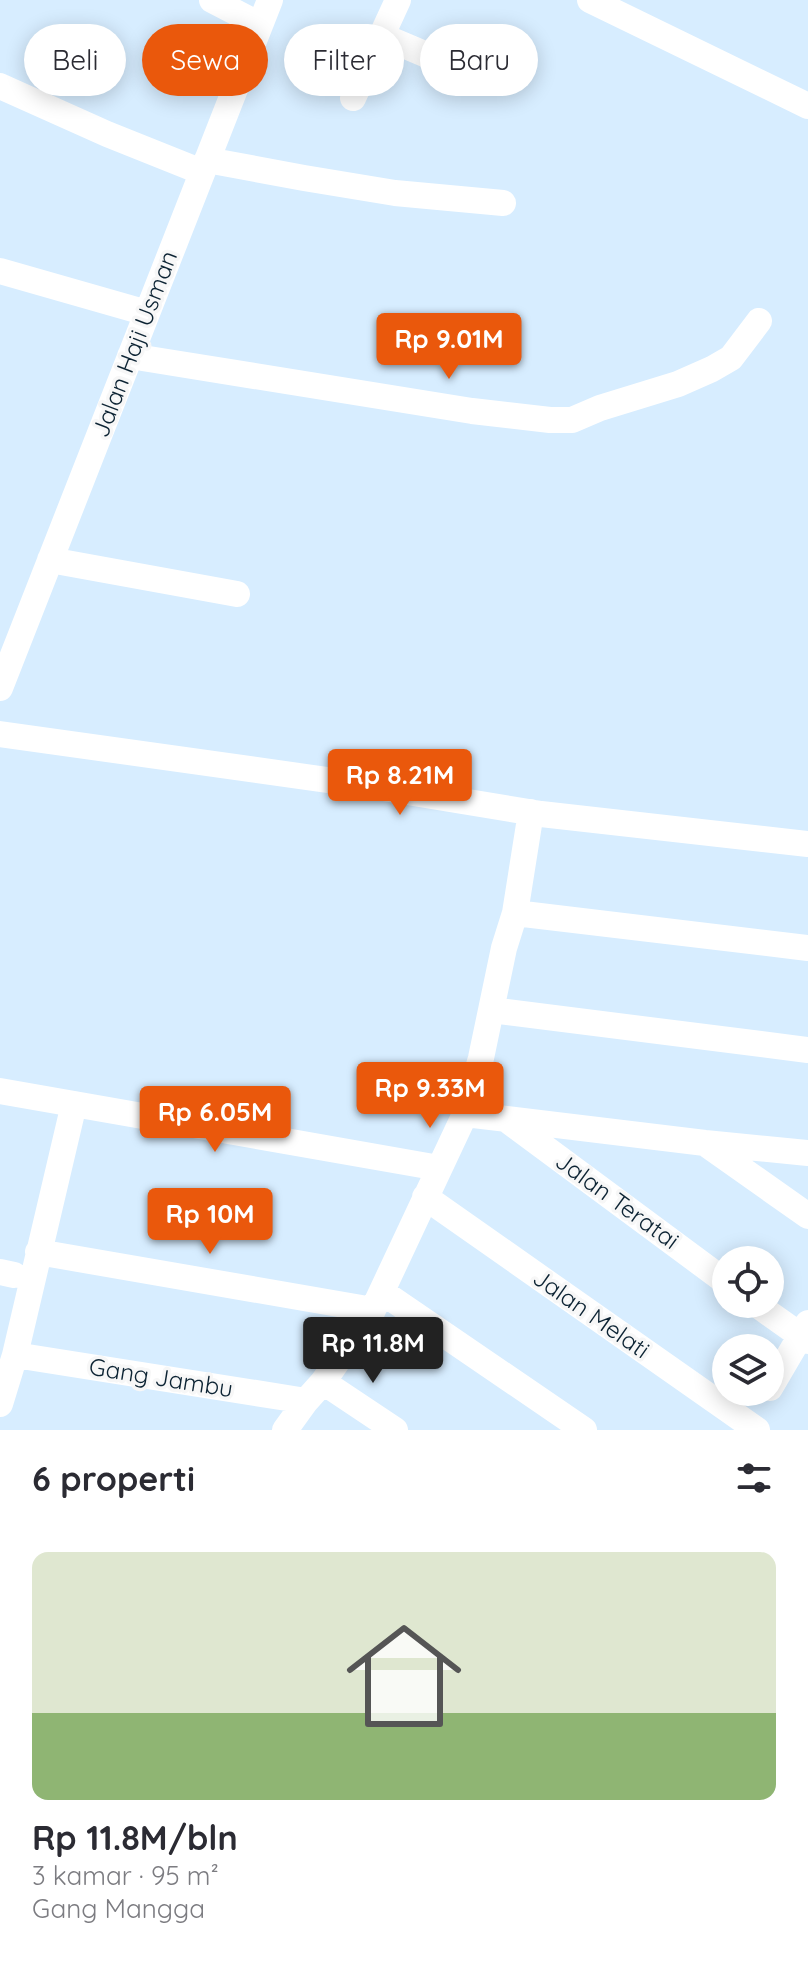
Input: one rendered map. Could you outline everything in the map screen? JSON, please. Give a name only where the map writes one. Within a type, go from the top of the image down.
[{"type":"street","points":[[212,0],[258,24]]},
{"type":"street","name":"Jalan Haji Usman","points":[[260,24],[270,0]]},
{"type":"street","points":[[387,24],[398,0]]},
{"type":"street","points":[[590,0],[808,106]]},
{"type":"street","points":[[0,86],[107,134],[205,166],[395,193],[503,203]]},
{"type":"street","name":"Jalan Haji Usman","points":[[0,688],[232,96]]},
{"type":"street","points":[[0,271],[147,313]]},
{"type":"street","points":[[130,356],[472,411],[572,420],[678,384],[712,369],[731,358],[759,321]]},
{"type":"street","points":[[50,560],[237,594]]},
{"type":"street","points":[[0,734],[531,812],[808,844]]},
{"type":"street","points":[[285,1430],[378,1301],[465,1114],[515,913],[531,812]]},
{"type":"street","points":[[515,913],[808,948]]},
{"type":"street","points":[[491,1010],[808,1050]]},
{"type":"street","points":[[0,1091],[439,1168]]},
{"type":"street","points":[[0,1404],[15,1355],[74,1104]]},
{"type":"street","points":[[465,1114],[808,1153]]},
{"type":"street","name":"Jalan Teratai","points":[[507,1120],[712,1272]]},
{"type":"street","points":[[705,1143],[808,1216]]},
{"type":"street","name":"Jalan Melati","points":[[425,1197],[750,1428]]},
{"type":"street","points":[[38,1252],[378,1301],[584,1430]]},
{"type":"street","points":[[780,1318],[805,1333],[784,1366]]},
{"type":"street","name":"Gang Jambu","points":[[15,1355],[315,1392]]},
{"type":"street","points":[[315,1392],[395,1430]]},
{"type":"street","points":[[750,1428],[761,1406]]}]
